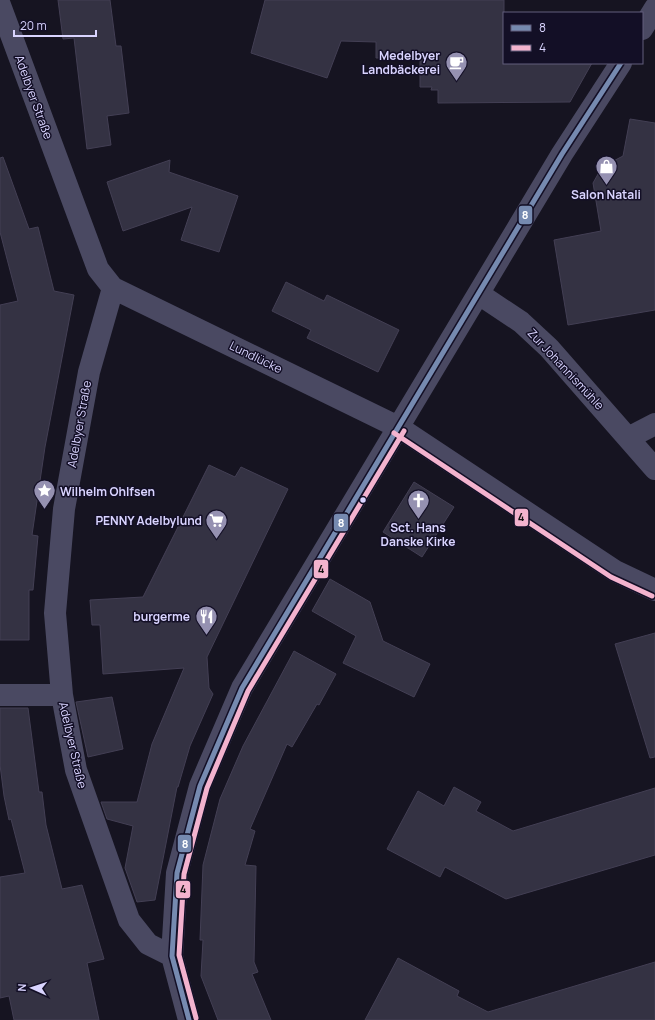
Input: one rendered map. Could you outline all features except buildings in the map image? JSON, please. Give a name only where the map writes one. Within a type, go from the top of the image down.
[{"type":"street","name":"Adelbyer Straße","points":[[0,6],[98,269],[113,288],[89,372],[64,509],[55,613],[62,695],[76,770],[128,920],[148,944],[172,956]]},
{"type":"street","points":[[643,27],[655,8]]},
{"type":"street","points":[[189,1020],[172,956],[177,873],[200,786],[242,688],[562,154],[619,64]]},
{"type":"street","name":"Lundlücke","points":[[113,288],[398,427],[615,571],[655,590]]},
{"type":"street","name":"Zur Johannismühle","points":[[479,294],[521,322],[549,348],[655,470]]},
{"type":"street","points":[[621,430],[655,424]]},
{"type":"street","points":[[0,695],[62,695]]},
{"type":"transit line","name":"8","points":[[189,1020],[172,956],[177,873],[200,786],[242,688],[562,154],[620,64]]},
{"type":"transit line","name":"4","points":[[196,1018],[179,955],[184,874],[207,788],[248,691],[404,431]]},
{"type":"transit line","name":"4","points":[[394,433],[611,577],[652,596]]},
{"type":"place","name":"Medelbyer Landbäckerei","points":[[456,82]]},
{"type":"place","name":"Salon Natali","points":[[606,186]]},
{"type":"place","name":"Wilhelm Ohlfsen","points":[[45,510]]},
{"type":"place","name":"Sct. Hans Danske Kirke","points":[[418,520]]},
{"type":"place","name":"PENNY Adelbylund","points":[[217,540]]},
{"type":"place","name":"burgerme","points":[[206,636]]}]
